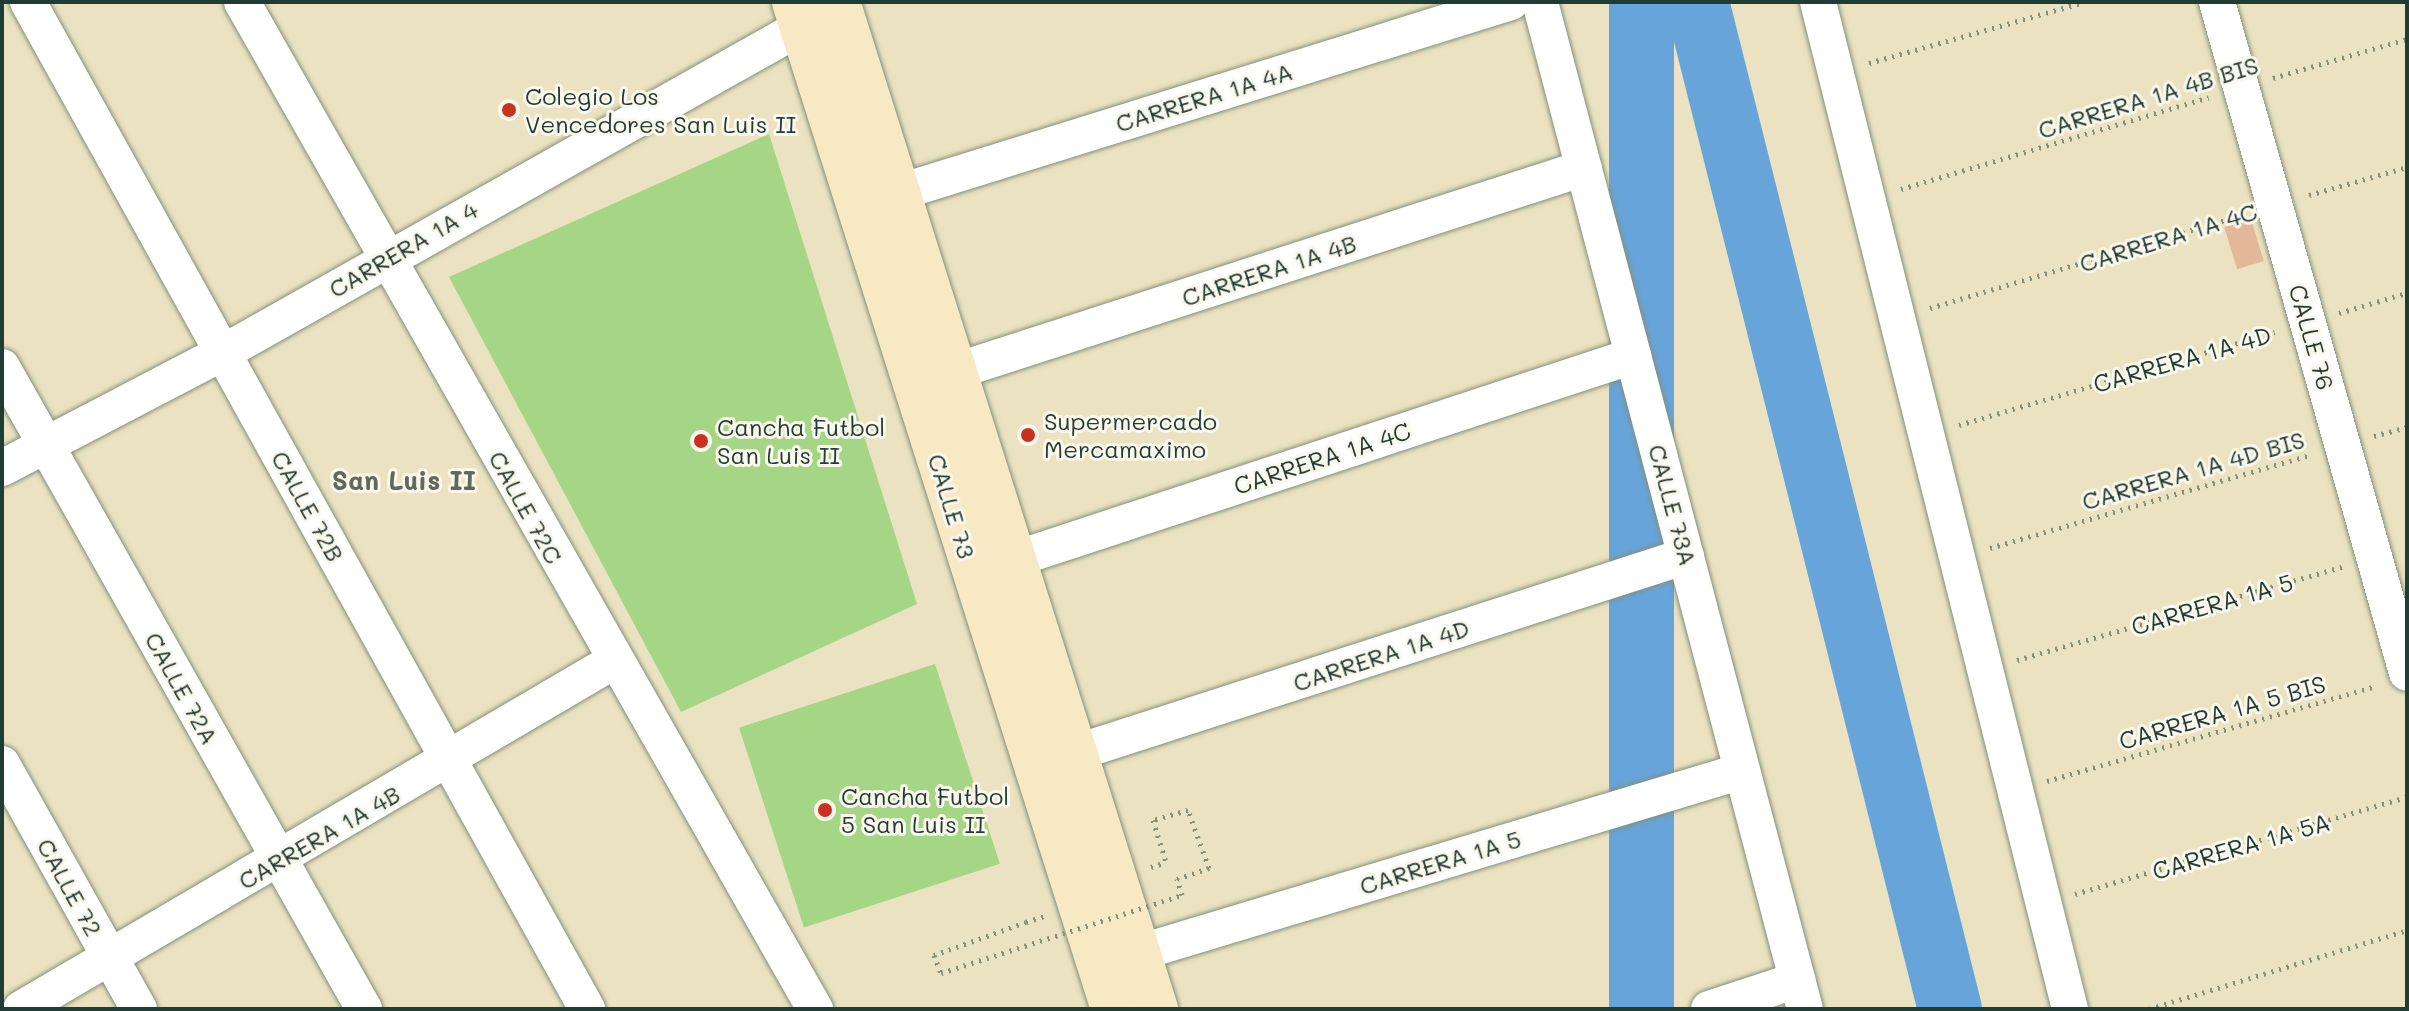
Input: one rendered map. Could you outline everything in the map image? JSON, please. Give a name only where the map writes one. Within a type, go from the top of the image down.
[{"type":"main road","name":"CALLE 73","points":[[838,2],[1156,1009]]},
{"type":"main road","name":"CALLE 73","points":[[798,14],[1106,1006]]},
{"type":"street","name":"CALLE 72B","points":[[28,2],[224,352],[447,762],[587,1009]]},
{"type":"street","name":"CALLE 72C","points":[[242,2],[614,661],[815,1009]]},
{"type":"street","name":"CARRERA 1A 4A","points":[[897,193],[1511,2]]},
{"type":"street","name":"CALLE 73A","points":[[1540,2],[1801,995]]},
{"type":"street","points":[[1818,2],[2070,1009]]},
{"type":"street","name":"CALLE 76","points":[[2217,2],[2374,557],[2400,677]]},
{"type":"street","name":"CARRERA 1A 4","points":[[2,468],[224,352],[387,259],[798,14]]},
{"type":"street","name":"CARRERA 1A 4B","points":[[953,372],[1584,168]]},
{"type":"street","name":"CARRERA 1A 4C","points":[[1012,560],[1633,356]]},
{"type":"street","name":"CALLE 72A","points":[[2,367],[364,1009]]},
{"type":"street","name":"CARRERA 1A 4D","points":[[1075,753],[1686,556]]},
{"type":"street","name":"CARRERA 1A 4B","points":[[21,1009],[447,762],[614,661]]},
{"type":"street","name":"CALLE 72","points":[[2,764],[139,1009]]},
{"type":"street","name":"CARRERA 1A 5","points":[[1138,953],[1742,771]]},
{"type":"street","points":[[1709,1009],[1801,995]]},
{"type":"path","points":[[1868,63],[2085,2]]},
{"type":"path","name":"CARRERA 1A 4B BIS","points":[[1900,189],[2407,39]]},
{"type":"path","name":"CARRERA 1A 4C","points":[[1929,308],[2407,167]]},
{"type":"path","name":"CARRERA 1A 4D","points":[[1958,425],[2407,293]]},
{"type":"path","name":"CARRERA 1A 4D BIS","points":[[1989,548],[2407,427]]},
{"type":"path","name":"CARRERA 1A 5","points":[[2016,661],[2374,557]]},
{"type":"path","name":"CARRERA 1A 5 BIS","points":[[2046,782],[2400,677]]},
{"type":"path","name":"CARRERA 1A 5A","points":[[2075,895],[2407,797]]},
{"type":"path","points":[[1051,914],[934,955],[941,973],[1182,895],[1177,879],[1209,868],[1188,810],[1153,820],[1166,862]]},
{"type":"path","points":[[2149,1009],[2407,930]]},
{"type":"green space","name":"Cancha Futbol San Luis II","points":[[769,134],[917,604],[681,712],[449,277]]},
{"type":"green space","points":[[935,664],[1000,864],[804,927],[739,728]]},
{"type":"water","points":[[1609,2],[1674,2],[1674,1009],[1609,1009]]},
{"type":"building","points":[[2251,219],[2264,261],[2237,269],[2224,227]]},
{"type":"waterway","points":[[1697,2],[1950,1009]]},
{"type":"place","name":"Colegio Los Vencedores San Luis II","points":[[509,110]]},
{"type":"place","name":"Supermercado Mercamaximo","points":[[1028,435]]},
{"type":"place","name":"Cancha Futbol San Luis II","points":[[701,441]]},
{"type":"place","name":"Cancha Futbol 5 San Luis II","points":[[825,810]]},
{"type":"district","name":"San Luis II","points":[[404,481]]}]
